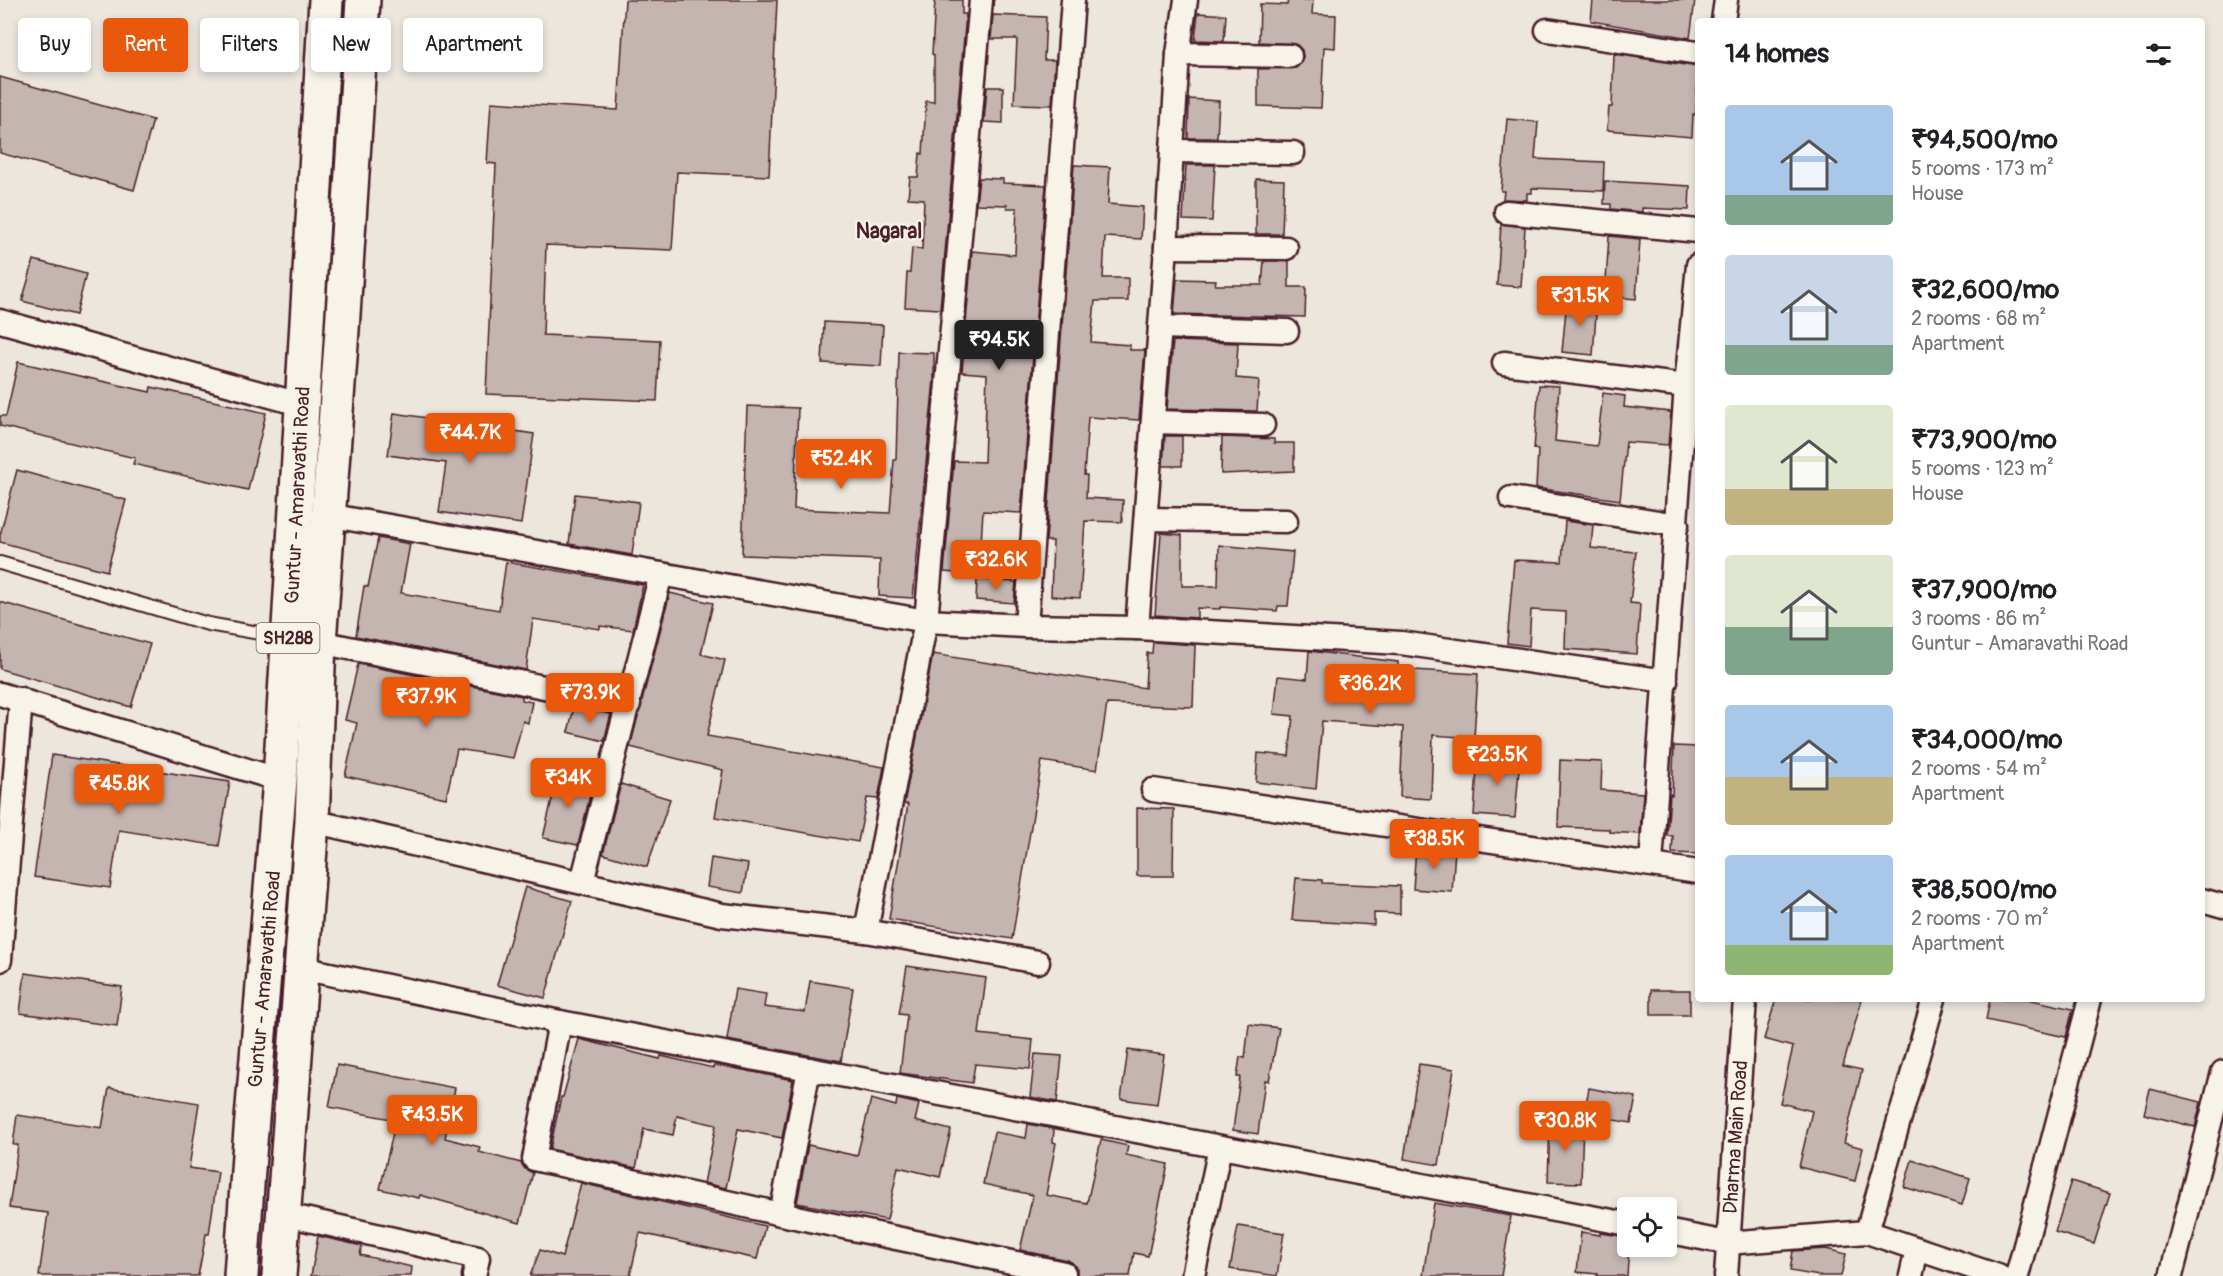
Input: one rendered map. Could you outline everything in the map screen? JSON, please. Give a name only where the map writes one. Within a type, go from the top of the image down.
[{"type":"main road","name":"Guntur - Amaravathi Road","points":[[279,1276],[312,821],[303,640],[303,405],[326,0]]},
{"type":"main road","name":"Guntur - Amaravathi Road","points":[[241,1276],[280,780],[327,514],[342,330],[363,0]]},
{"type":"main road","points":[[307,326],[342,330]]},
{"type":"street","points":[[866,931],[926,621],[981,0]]},
{"type":"street","points":[[1026,626],[1073,0]]},
{"type":"street","points":[[1137,628],[1178,54],[1186,0]]},
{"type":"street","points":[[1724,18],[1726,0]]},
{"type":"street","points":[[1547,30],[1695,53]]},
{"type":"street","points":[[1178,54],[1290,56]]},
{"type":"street","points":[[1172,151],[1293,153]]},
{"type":"street","points":[[1506,212],[1695,231]]},
{"type":"street","points":[[1166,247],[1286,248]]},
{"type":"street","points":[[1651,863],[1686,386],[1695,295]]},
{"type":"street","points":[[0,321],[303,405]]},
{"type":"street","points":[[1160,327],[1287,331]]},
{"type":"street","points":[[1504,363],[1686,386]]},
{"type":"street","points":[[1153,422],[1263,425]]},
{"type":"street","points":[[1511,498],[1677,525]]},
{"type":"street","points":[[327,514],[926,621],[1137,628],[1401,643],[1666,681]]},
{"type":"street","points":[[1146,519],[1286,521]]},
{"type":"street","points":[[582,882],[661,574]]},
{"type":"street","points":[[303,640],[629,704]]},
{"type":"street","points":[[0,960],[11,697],[280,780]]},
{"type":"street","points":[[1153,790],[1695,871]]},
{"type":"street","points":[[312,821],[723,915],[866,931],[1038,962]]},
{"type":"street","points":[[2205,901],[2223,906]]},
{"type":"street","points":[[301,968],[560,1022],[1617,1222]]},
{"type":"street","name":"Dharma Main Road","points":[[1726,1276],[1745,1002]]},
{"type":"street","points":[[1867,1232],[1933,1002]]},
{"type":"street","points":[[2017,1276],[2089,1002]]},
{"type":"street","points":[[560,1022],[534,1159],[781,1214],[1064,1273]]},
{"type":"street","points":[[781,1214],[809,1069]]},
{"type":"street","points":[[2170,1276],[2223,1072]]},
{"type":"street","points":[[1193,1276],[1220,1147]]},
{"type":"street","points":[[282,1214],[478,1258],[474,1276]]},
{"type":"street","points":[[1677,1233],[1727,1243],[1867,1232],[1998,1276]]},
{"type":"street","points":[[1911,1276],[1917,1249]]},
{"type":"lane","points":[[0,563],[208,624],[303,640]]},
{"type":"building","points":[[625,0],[777,0],[769,176],[677,172],[672,250],[546,245],[543,335],[660,340],[657,401],[486,394],[496,164],[487,163],[491,102],[618,110]]},
{"type":"building","points":[[935,0],[962,0],[962,14],[966,14],[940,309],[905,307],[907,273],[910,273],[912,248],[922,249],[924,199],[908,198],[910,177],[918,177],[920,153],[923,154],[926,101],[934,102],[934,55],[932,54]]},
{"type":"building","points":[[1288,0],[1313,0],[1312,14],[1336,15],[1335,48],[1324,47],[1321,108],[1258,106],[1258,69],[1296,68],[1303,57],[1302,50],[1296,44],[1259,42],[1260,4],[1287,5]]},
{"type":"building","points":[[1593,0],[1695,0],[1690,38],[1591,21]]},
{"type":"building","points":[[1198,13],[1226,15],[1224,41],[1195,40]]},
{"type":"building","points":[[993,15],[1046,17],[1044,60],[1055,60],[1052,105],[1014,104],[1017,39],[991,39]]},
{"type":"building","points":[[1614,54],[1695,67],[1695,115],[1693,114],[1692,137],[1607,130],[1609,107],[1612,107]]},
{"type":"building","points":[[0,77],[153,120],[134,190],[0,153]]},
{"type":"building","points":[[987,87],[1003,87],[1003,123],[984,122]]},
{"type":"building","points":[[1189,99],[1219,101],[1217,138],[1188,138]]},
{"type":"building","points":[[1507,119],[1538,122],[1535,159],[1604,162],[1603,191],[1532,188],[1532,193],[1527,193],[1527,200],[1503,199],[1504,191],[1501,191]]},
{"type":"building","points":[[1074,165],[1110,167],[1108,204],[1143,207],[1141,239],[1105,237],[1103,278],[1128,278],[1128,301],[1095,301],[1091,342],[1130,345],[1130,350],[1145,350],[1139,420],[1088,417],[1084,475],[1087,475],[1086,498],[1123,500],[1122,522],[1085,521],[1080,598],[1051,596],[1053,541],[1046,541]]},
{"type":"building","points":[[1186,165],[1215,165],[1212,221],[1183,220]]},
{"type":"building","points":[[979,178],[1003,179],[1003,183],[1046,185],[1021,513],[983,511],[979,575],[944,572],[954,461],[984,462],[987,374],[962,372],[972,251],[1015,255],[1017,208],[1007,208],[1007,205],[976,204]]},
{"type":"building","points":[[1256,179],[1284,180],[1282,234],[1256,234]]},
{"type":"building","points":[[1605,181],[1690,186],[1689,210],[1642,208],[1642,212],[1611,209],[1611,204],[1604,204]]},
{"type":"building","points":[[1501,224],[1525,227],[1521,287],[1497,285]]},
{"type":"building","points":[[1609,236],[1640,239],[1636,299],[1605,296]]},
{"type":"building","points":[[34,260],[86,274],[76,315],[22,301]]},
{"type":"building","points":[[1264,261],[1289,261],[1289,287],[1306,287],[1305,317],[1174,314],[1177,279],[1216,280],[1215,285],[1262,285]]},
{"type":"building","points":[[1567,299],[1597,301],[1593,355],[1562,352]]},
{"type":"building","points":[[824,322],[883,325],[881,366],[822,363]]},
{"type":"building","points":[[1173,341],[1238,343],[1236,378],[1259,380],[1257,411],[1167,409]]},
{"type":"building","points":[[899,352],[934,353],[934,380],[913,598],[879,596],[880,560],[742,555],[747,406],[798,408],[794,509],[890,513],[894,460],[896,460]]},
{"type":"building","points":[[18,362],[150,392],[151,387],[266,413],[248,490],[133,464],[135,458],[0,426],[0,416],[6,416]]},
{"type":"building","points":[[1539,385],[1559,386],[1555,441],[1597,446],[1603,393],[1625,396],[1624,407],[1671,412],[1668,445],[1626,442],[1620,500],[1536,488],[1538,450],[1534,449]]},
{"type":"building","points":[[394,413],[534,434],[521,524],[439,512],[446,463],[388,455]]},
{"type":"building","points":[[1165,436],[1182,436],[1182,466],[1163,466]]},
{"type":"building","points":[[1222,437],[1274,439],[1274,443],[1294,443],[1294,471],[1221,474]]},
{"type":"building","points":[[17,470],[126,500],[107,571],[0,542]]},
{"type":"building","points":[[575,494],[639,502],[632,555],[569,544]]},
{"type":"building","points":[[1565,521],[1593,525],[1591,548],[1636,552],[1630,603],[1640,604],[1637,654],[1565,649],[1566,612],[1531,610],[1529,646],[1507,643],[1514,560],[1562,562]]},
{"type":"building","points":[[1161,533],[1182,535],[1182,586],[1218,586],[1219,545],[1293,552],[1288,606],[1278,606],[1277,611],[1220,607],[1220,609],[1197,608],[1197,618],[1155,615]]},
{"type":"building","points":[[378,538],[410,544],[401,593],[499,610],[506,562],[643,585],[633,630],[600,626],[600,629],[533,619],[526,670],[356,636],[364,586],[368,587]]},
{"type":"building","points":[[977,579],[1016,582],[1014,603],[976,600]]},
{"type":"building","points":[[670,593],[713,603],[701,654],[725,660],[707,736],[884,767],[878,799],[867,798],[858,842],[715,817],[723,770],[630,747]]},
{"type":"building","points":[[0,602],[150,644],[131,707],[0,669]]},
{"type":"building","points":[[1153,642],[1195,645],[1193,707],[1107,704],[1097,770],[1042,761],[1012,939],[889,919],[908,804],[904,804],[933,654],[1145,688],[1147,653],[1152,653]]},
{"type":"building","points":[[1309,651],[1398,662],[1398,669],[1478,674],[1474,738],[1433,735],[1431,799],[1400,797],[1403,727],[1322,721],[1316,789],[1256,782],[1258,753],[1289,756],[1293,716],[1274,714],[1278,676],[1307,679]]},
{"type":"building","points":[[358,664],[522,696],[522,700],[532,702],[528,723],[523,721],[513,758],[457,749],[446,798],[345,776],[357,723],[345,720]]},
{"type":"building","points":[[574,707],[611,714],[604,741],[568,732]]},
{"type":"building","points":[[1674,746],[1695,747],[1695,854],[1672,853],[1673,836],[1667,836],[1670,794],[1672,795]]},
{"type":"building","points":[[1478,754],[1520,757],[1515,818],[1474,815]]},
{"type":"building","points":[[52,755],[230,782],[219,846],[119,830],[110,888],[34,877]]},
{"type":"building","points":[[1560,760],[1602,762],[1601,790],[1643,793],[1640,834],[1609,832],[1609,829],[1558,827]]},
{"type":"building","points":[[558,773],[594,779],[578,845],[543,838]]},
{"type":"building","points":[[621,784],[670,799],[647,867],[603,854]]},
{"type":"building","points":[[1137,808],[1174,809],[1173,876],[1137,876]]},
{"type":"building","points":[[1416,847],[1455,850],[1452,892],[1413,889]]},
{"type":"building","points":[[711,858],[748,864],[743,893],[707,887]]},
{"type":"building","points":[[1296,878],[1322,880],[1322,883],[1400,886],[1400,914],[1374,913],[1374,925],[1292,920]]},
{"type":"building","points":[[525,887],[572,901],[545,998],[497,985]]},
{"type":"building","points":[[907,966],[986,978],[979,1034],[1033,1040],[1030,1069],[975,1064],[972,1083],[900,1073],[907,1015],[899,1014]]},
{"type":"building","points":[[25,973],[122,987],[117,1026],[20,1013]]},
{"type":"building","points":[[810,981],[853,988],[841,1061],[727,1040],[735,989],[766,994],[764,1007],[805,1012]]},
{"type":"building","points":[[1651,990],[1690,990],[1690,1015],[1651,1015]]},
{"type":"building","points":[[1775,1002],[1861,1002],[1843,1066],[1862,1070],[1844,1143],[1863,1148],[1855,1181],[1799,1167],[1812,1111],[1780,1103],[1793,1047],[1764,1039]]},
{"type":"building","points":[[1989,1002],[2041,1002],[2073,1009],[2066,1037],[1986,1020]]},
{"type":"building","points":[[1249,1024],[1279,1028],[1269,1081],[1265,1080],[1258,1134],[1233,1130],[1240,1077],[1237,1077],[1240,1057],[1245,1058]]},
{"type":"building","points":[[579,1039],[660,1059],[661,1056],[713,1068],[723,1066],[793,1080],[782,1138],[738,1129],[726,1188],[704,1183],[716,1125],[677,1116],[673,1135],[644,1129],[636,1168],[550,1149],[561,1097],[563,1097]]},
{"type":"building","points":[[1128,1050],[1164,1055],[1157,1104],[1121,1099]]},
{"type":"building","points":[[1035,1054],[1062,1056],[1057,1102],[1030,1097]]},
{"type":"building","points":[[1419,1064],[1454,1069],[1439,1165],[1404,1159]]},
{"type":"building","points":[[337,1065],[455,1088],[445,1138],[480,1147],[479,1152],[521,1163],[525,1169],[533,1173],[520,1223],[420,1195],[419,1198],[380,1189],[396,1120],[329,1107]]},
{"type":"building","points":[[109,1088],[199,1103],[189,1168],[218,1172],[209,1234],[206,1234],[198,1276],[39,1276],[48,1213],[9,1208],[18,1145],[13,1145],[17,1115],[102,1128]]},
{"type":"building","points":[[1589,1088],[1636,1097],[1631,1123],[1584,1115]]},
{"type":"building","points":[[2150,1089],[2201,1102],[2195,1127],[2144,1114]]},
{"type":"building","points":[[871,1099],[896,1106],[897,1099],[919,1104],[915,1121],[951,1130],[940,1177],[898,1167],[887,1220],[797,1203],[808,1145],[857,1156]]},
{"type":"building","points":[[1550,1121],[1583,1122],[1581,1183],[1548,1182]]},
{"type":"building","points":[[1028,1124],[1054,1129],[1053,1142],[1056,1143],[1046,1195],[1087,1203],[1101,1140],[1128,1146],[1126,1155],[1168,1164],[1148,1256],[1134,1253],[1130,1276],[1077,1276],[1077,1268],[1067,1260],[1020,1250],[1033,1195],[983,1184],[994,1132],[1026,1138]]},
{"type":"building","points":[[1912,1160],[1970,1178],[1962,1205],[1904,1187]]},
{"type":"building","points":[[2071,1181],[2110,1193],[2094,1244],[2055,1232]]},
{"type":"building","points":[[581,1183],[765,1226],[757,1259],[640,1233],[630,1276],[530,1276],[540,1250],[562,1257]]},
{"type":"building","points":[[1434,1203],[1511,1216],[1501,1276],[1423,1276]]},
{"type":"building","points":[[1238,1226],[1284,1233],[1277,1276],[1230,1269]]},
{"type":"building","points":[[1581,1232],[1617,1235],[1617,1257],[1628,1257],[1627,1276],[1597,1276],[1598,1274],[1577,1272]]},
{"type":"building","points":[[318,1236],[362,1246],[360,1255],[412,1267],[411,1276],[311,1276]]},
{"type":"building","points":[[1826,1249],[1846,1254],[1841,1276],[1819,1276],[1790,1271],[1793,1251]]},
{"type":"district","name":"Nagaral","points":[[889,231]]}]
